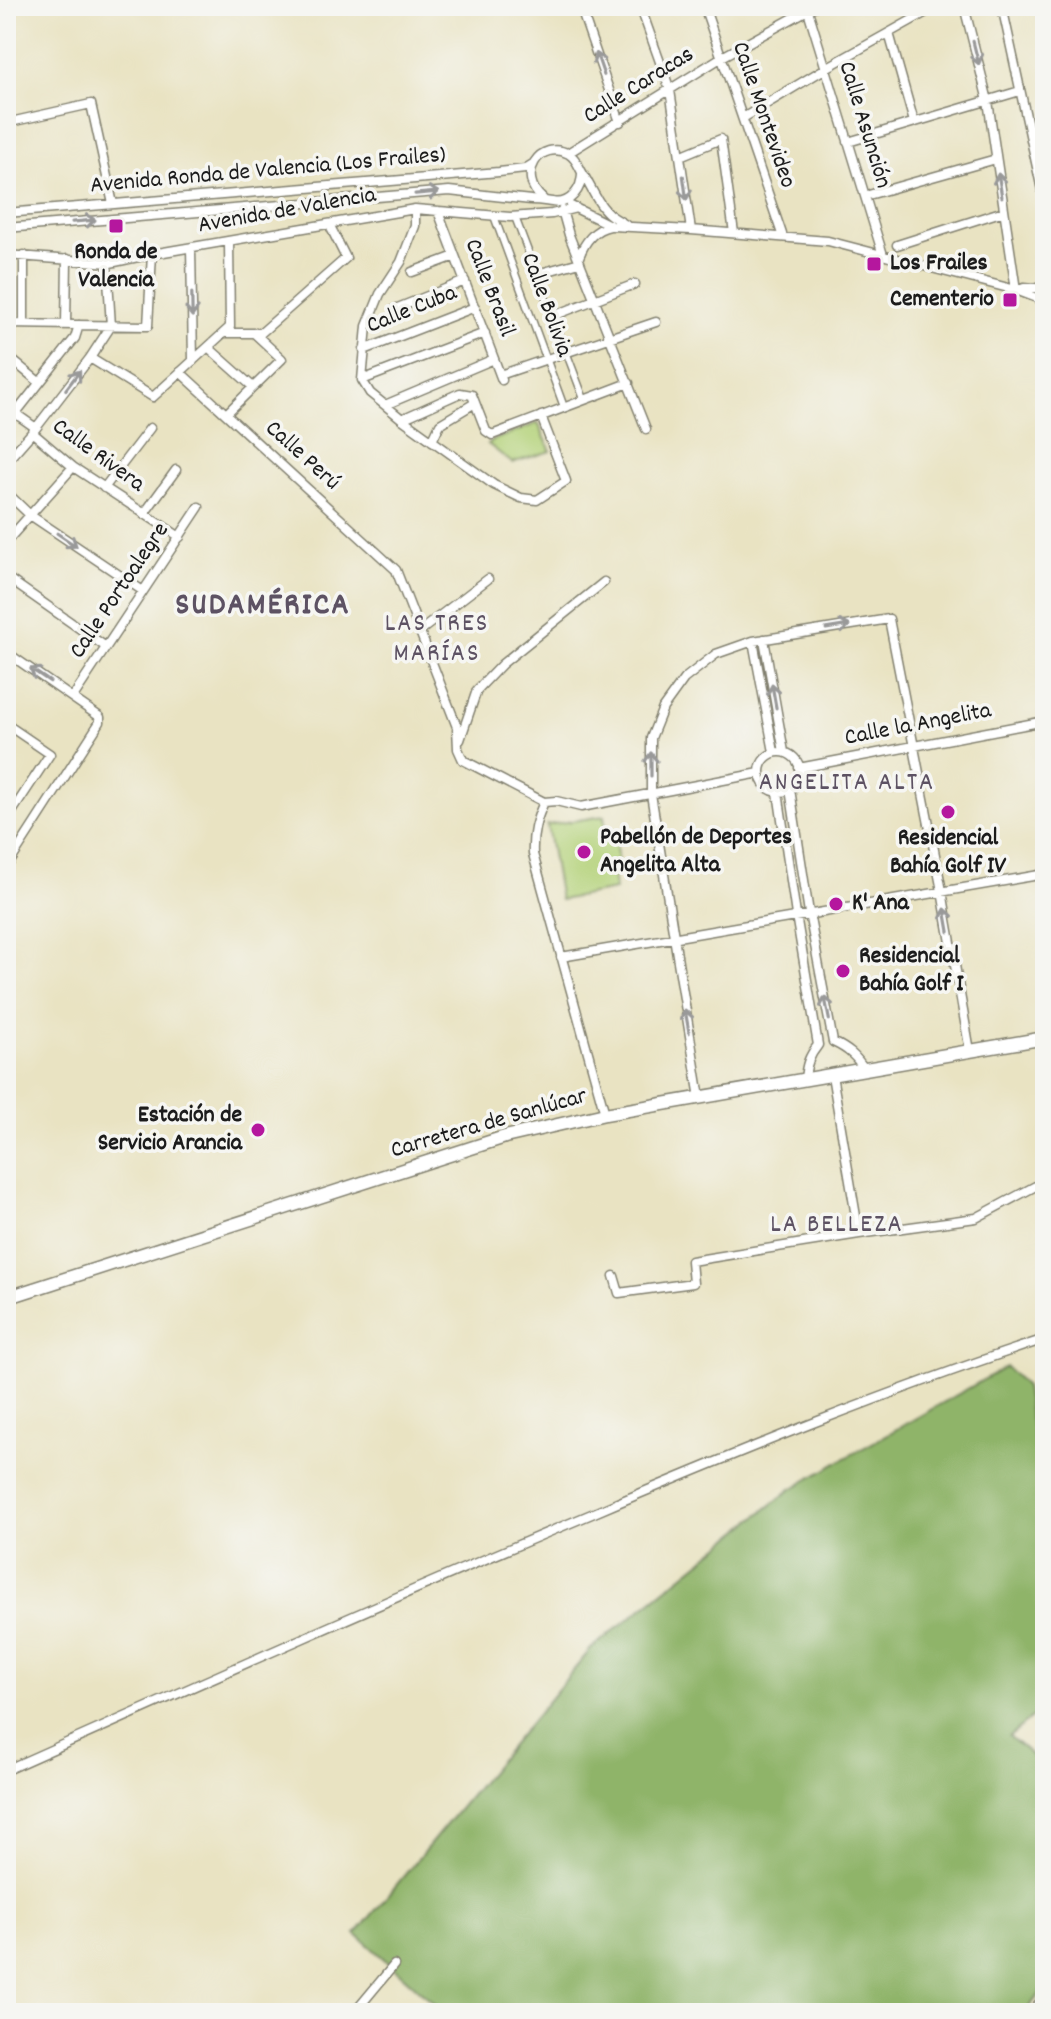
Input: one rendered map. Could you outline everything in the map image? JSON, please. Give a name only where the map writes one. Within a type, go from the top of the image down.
[{"type":"main road","name":"Carretera de Sanlúcar","points":[[6,1298],[505,1137],[605,1114],[1045,1038]]},
{"type":"street","points":[[580,6],[620,122]]},
{"type":"street","points":[[640,6],[670,90],[691,230]]},
{"type":"street","name":"Calle Montevideo","points":[[704,6],[783,237]]},
{"type":"street","points":[[743,118],[937,6]]},
{"type":"street","points":[[964,6],[988,101],[1016,290]]},
{"type":"street","points":[[1002,6],[1045,204]]},
{"type":"street","name":"Calle Caracas","points":[[568,153],[722,57],[810,7]]},
{"type":"street","name":"Calle Asunción","points":[[810,7],[883,255]]},
{"type":"street","points":[[889,33],[914,122]]},
{"type":"street","points":[[848,142],[1020,91]]},
{"type":"street","points":[[6,123],[91,104],[113,204]]},
{"type":"street","points":[[680,156],[721,139],[734,233]]},
{"type":"street","name":"Avenida Ronda de Valencia (Los Frailes)","points":[[6,213],[499,172],[525,169],[551,151],[568,153]]},
{"type":"street","points":[[568,153],[579,165],[605,211],[626,225]]},
{"type":"street","points":[[865,196],[996,159]]},
{"type":"street","points":[[533,164],[531,186],[543,199]]},
{"type":"street","points":[[582,173],[579,189],[562,205],[579,260],[646,429]]},
{"type":"street","name":"Avenida Ronda de Valencia (Los Frailes)","points":[[6,228],[449,191],[543,199],[562,205]]},
{"type":"street","name":"Avenida de Valencia","points":[[6,255],[107,263],[415,209],[515,217],[552,214],[562,205],[576,208],[612,226]]},
{"type":"street","points":[[415,209],[415,226],[401,262],[380,294],[367,326],[362,380],[370,393],[402,419],[494,485],[521,498],[537,500],[566,481],[541,416]]},
{"type":"street","name":"Calle Brasil","points":[[438,211],[501,377],[547,359]]},
{"type":"street","points":[[897,245],[1004,211]]},
{"type":"street","name":"Calle Bolivia","points":[[494,216],[564,407]]},
{"type":"street","points":[[515,217],[584,399]]},
{"type":"street","points":[[225,333],[261,333],[346,258],[329,224]]},
{"type":"street","points":[[579,260],[582,248],[591,237],[604,227],[612,226],[783,237],[828,241],[1016,290],[1045,301]]},
{"type":"street","points":[[90,358],[153,397],[230,327],[229,242]]},
{"type":"street","points":[[191,248],[193,361]]},
{"type":"street","points":[[6,324],[148,326],[152,254]]},
{"type":"street","points":[[24,255],[24,324]]},
{"type":"street","points":[[412,272],[455,256]]},
{"type":"street","points":[[66,325],[67,259]]},
{"type":"street","points":[[537,274],[579,260]]},
{"type":"street","points":[[6,462],[34,431],[111,326],[107,263]]},
{"type":"street","points":[[395,309],[465,281]]},
{"type":"street","points":[[553,316],[635,284]]},
{"type":"street","points":[[1016,290],[1024,287],[1045,289]]},
{"type":"street","name":"Calle Cuba","points":[[364,350],[475,307]]},
{"type":"street","points":[[547,359],[656,322]]},
{"type":"street","points":[[15,414],[75,338],[79,325]]},
{"type":"street","points":[[226,414],[282,359],[254,333]]},
{"type":"street","points":[[362,380],[485,333]]},
{"type":"street","points":[[208,347],[253,387]]},
{"type":"street","points":[[6,355],[39,382]]},
{"type":"street","points":[[385,405],[494,359]]},
{"type":"street","name":"Calle Perú","points":[[180,372],[396,570],[420,631]]},
{"type":"street","points":[[402,419],[460,393],[472,395],[486,431],[492,435],[629,383]]},
{"type":"street","points":[[432,441],[440,424],[475,403]]},
{"type":"street","name":"Calle Rivera","points":[[6,407],[73,467],[180,537]]},
{"type":"street","points":[[104,488],[150,428]]},
{"type":"street","points":[[6,542],[73,467]]},
{"type":"street","points":[[144,514],[176,470]]},
{"type":"street","points":[[6,492],[30,515],[143,591]]},
{"type":"street","name":"Calle Portoalegre","points":[[73,697],[199,507]]},
{"type":"street","points":[[6,577],[106,647]]},
{"type":"street","points":[[488,579],[420,631],[457,727],[458,749],[463,760],[544,802],[556,801],[581,807],[760,773]]},
{"type":"street","points":[[458,749],[477,690],[502,664],[604,582]]},
{"type":"street","points":[[700,1098],[651,794],[651,738],[663,708],[684,679],[716,654],[764,639],[889,619],[970,1051]]},
{"type":"street","points":[[764,639],[779,752]]},
{"type":"street","points":[[753,641],[779,752]]},
{"type":"street","points":[[6,652],[100,717],[100,722],[6,868]]},
{"type":"street","name":"Calle la Angelita","points":[[799,768],[1045,721]]},
{"type":"street","points":[[6,724],[50,754],[6,821]]},
{"type":"street","points":[[779,752],[792,756],[799,768],[796,783],[790,789],[778,792],[762,782],[760,773],[764,759],[779,752]]},
{"type":"street","points":[[790,789],[833,1042]]},
{"type":"street","points":[[778,792],[818,1045]]},
{"type":"street","points":[[544,802],[536,821],[533,854],[605,1114]]},
{"type":"street","points":[[561,957],[1045,874]]},
{"type":"street","points":[[805,1080],[810,1055],[818,1045],[833,1042],[848,1049],[865,1070]]},
{"type":"street","points":[[832,1075],[859,1234]]},
{"type":"street","points":[[614,1276],[619,1293],[693,1283],[691,1261],[976,1218],[1045,1181]]},
{"type":"street","points":[[6,1770],[383,1601],[698,1469],[955,1368],[1045,1339]]},
{"type":"street","points":[[354,2013],[394,1965]]},
{"type":"street","points":[[1030,2013],[1045,1997]]},
{"type":"green space","points":[[538,423],[551,451],[512,463],[488,444],[496,439]]},
{"type":"green space","name":"Pabellón de Deportes Angelita Alta","points":[[604,816],[606,832],[614,831],[619,871],[613,873],[615,890],[560,900],[547,825]]},
{"type":"green space","points":[[1006,1367],[1025,1386],[1045,1507],[1045,1707],[1009,1736],[1045,1767],[1045,1988],[1024,2013],[445,2013],[356,1934],[591,1649],[791,1489]]},
{"type":"place","name":"Ronda de Valencia","points":[[116,226]]},
{"type":"place","name":"Los Frailes","points":[[874,264]]},
{"type":"place","name":"Cementerio","points":[[1010,300]]},
{"type":"place","name":"Residencial Bahía Golf IV","points":[[948,812]]},
{"type":"place","name":"Pabellón de Deportes Angelita Alta","points":[[584,852]]},
{"type":"place","name":"K' Ana","points":[[836,904]]},
{"type":"place","name":"Residencial Bahía Golf I","points":[[843,971]]},
{"type":"place","name":"Estación de Servicio Arancia","points":[[258,1130]]},
{"type":"district","name":"SUDAMÉRICA","points":[[263,607]]},
{"type":"district","name":"LAS TRES MARÍAS","points":[[437,639]]},
{"type":"district","name":"ANGELITA ALTA","points":[[847,783]]},
{"type":"district","name":"LA BELLEZA","points":[[837,1225]]}]
